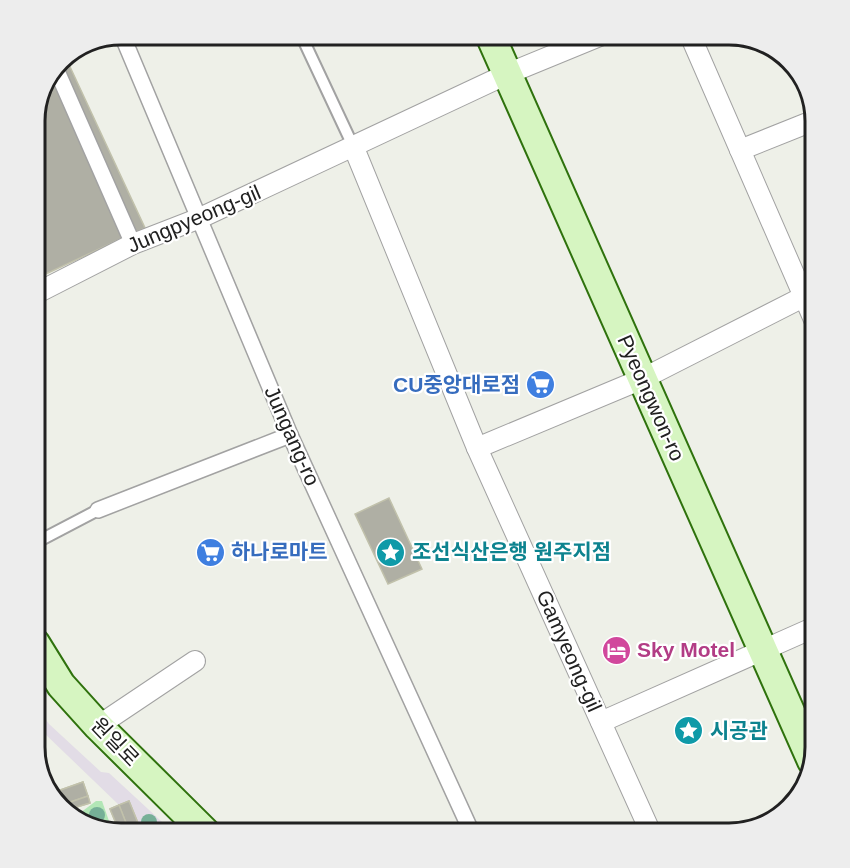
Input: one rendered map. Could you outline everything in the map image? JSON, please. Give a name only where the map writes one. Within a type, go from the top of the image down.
[{"type":"main road","name":"Pyeongwon-ro","points":[[494,45],[805,745]]},
{"type":"main road","name":"원일로","points":[[45,660],[61,685],[98,726],[195,823]]},
{"type":"street","name":"Jungang-ro","points":[[127,45],[291,435],[467,823]]},
{"type":"street","name":"Jungpyeong-gil","points":[[45,289],[133,244],[200,218],[354,148],[507,74],[578,45]]},
{"type":"street","points":[[694,45],[740,150],[805,284]]},
{"type":"street","points":[[60,77],[133,244]]},
{"type":"street","points":[[740,150],[805,124]]},
{"type":"street","points":[[354,148],[477,448],[642,380],[805,297]]},
{"type":"street","points":[[98,510],[291,435]]},
{"type":"street","name":"Gamyeong-gil","points":[[477,448],[646,823]]},
{"type":"street","name":"Gamyeong-gil","points":[[601,722],[805,632]]},
{"type":"street","points":[[98,726],[195,661]]},
{"type":"lane","points":[[306,45],[354,148]]},
{"type":"lane","points":[[45,537],[98,510]]},
{"type":"green space","points":[[96,801],[102,801],[109,821],[97,819],[82,812]]},
{"type":"shaded area","points":[[45,718],[101,772],[109,773],[163,823],[138,823],[129,801],[119,805],[45,734]]},
{"type":"building","points":[[69,66],[145,228],[125,237],[54,85]]},
{"type":"building","points":[[54,85],[125,237],[45,274],[45,116]]},
{"type":"building","points":[[389,498],[422,569],[388,584],[355,514]]},
{"type":"building","points":[[83,782],[90,803],[76,807],[59,790]]},
{"type":"building","points":[[83,782],[88,796],[70,802],[59,790]]},
{"type":"building","points":[[88,796],[90,803],[76,807],[70,802]]},
{"type":"building","points":[[129,801],[138,823],[116,823],[110,809]]},
{"type":"building","points":[[129,801],[138,823],[126,823],[119,805]]},
{"type":"building","points":[[119,805],[126,823],[116,823],[110,809]]},
{"type":"place","name":"CU중앙대로점","points":[[541,385]]},
{"type":"place","name":"하나로마트","points":[[210,552]]},
{"type":"place","name":"조선식산은행 원주지점","points":[[391,552]]},
{"type":"place","name":"Sky Motel","points":[[616,650]]},
{"type":"place","name":"시공관","points":[[689,731]]}]
